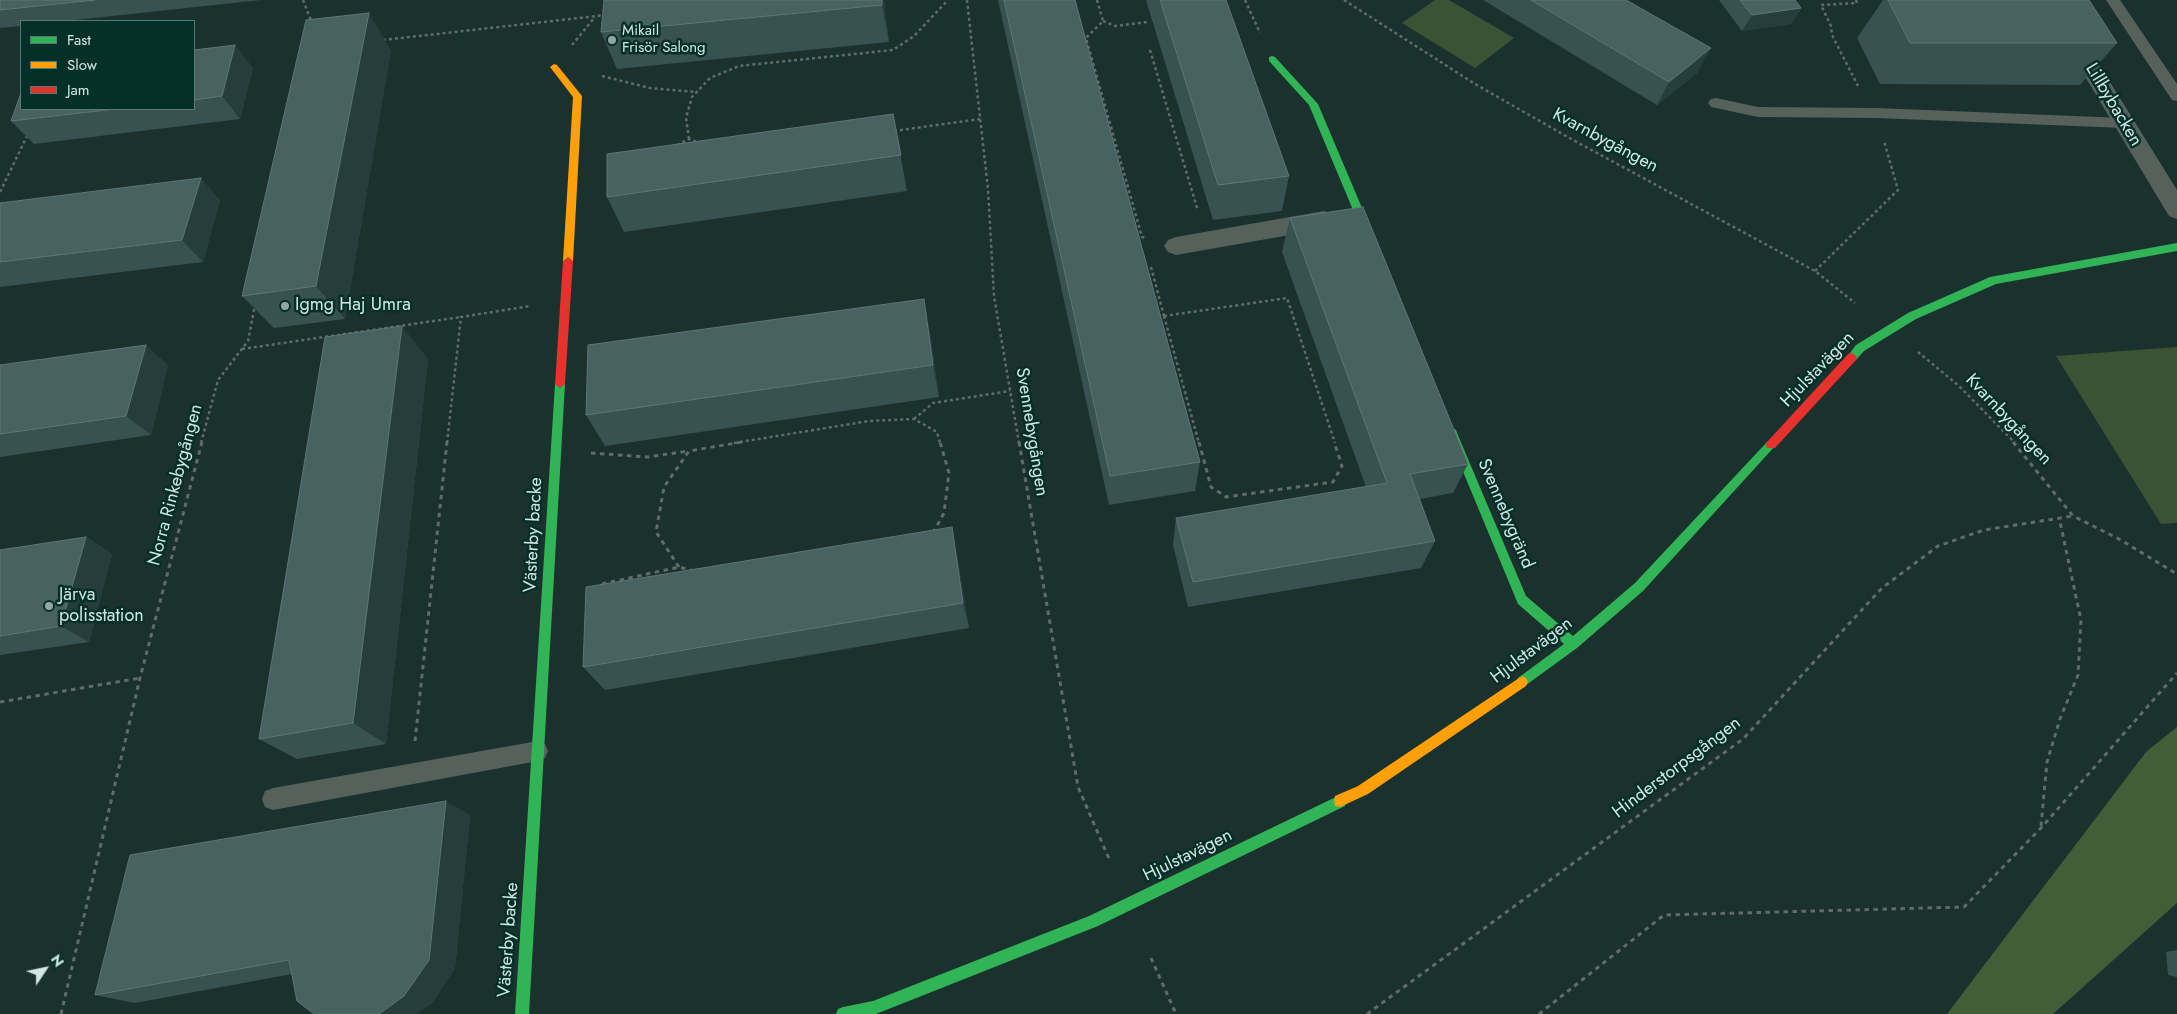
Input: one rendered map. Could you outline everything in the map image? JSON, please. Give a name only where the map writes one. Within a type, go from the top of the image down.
[{"type":"street","name":"Lillbybacken","points":[[2049,0],[2177,210]]},
{"type":"street","points":[[1272,59],[1314,104],[1376,251]]},
{"type":"street","name":"Västerby backe","points":[[522,1014],[578,96],[554,67]]},
{"type":"street","points":[[1176,246],[1360,214]]},
{"type":"street","name":"Hjulstavägen","points":[[843,1014],[873,1008],[1093,921],[1363,790],[1540,670],[1573,644],[1639,587],[1860,348],[1912,316],[1994,280],[2177,248]]},
{"type":"street","name":"Svennebygränd","points":[[1449,426],[1522,600],[1573,644]]},
{"type":"lane","points":[[2112,0],[2177,96]]},
{"type":"lane","points":[[1716,102],[1758,112],[1871,113],[2124,123]]},
{"type":"lane","points":[[272,800],[538,751]]},
{"type":"path","points":[[304,0],[313,26]]},
{"type":"path","points":[[689,139],[686,118],[692,97],[710,78],[739,66],[893,50],[914,36],[948,0]]},
{"type":"path","name":"Svennebygången","points":[[967,0],[988,189],[994,296],[1078,787],[1110,861]]},
{"type":"path","points":[[1098,0],[1103,21]]},
{"type":"path","points":[[1245,0],[1272,59]]},
{"type":"path","name":"Kvarnbygången","points":[[1344,0],[1500,98],[1573,140],[1815,271],[1855,302]]},
{"type":"path","points":[[1856,0],[1857,3],[1820,5],[1831,26],[1832,35],[1871,113]]},
{"type":"path","points":[[377,41],[614,14]]},
{"type":"path","points":[[554,67],[595,16]]},
{"type":"path","points":[[1103,21],[1115,26],[1147,22]]},
{"type":"path","points":[[1103,21],[1086,38],[1142,237],[1176,246]]},
{"type":"path","points":[[1150,50],[1207,240]]},
{"type":"path","points":[[599,75],[650,88],[697,92]]},
{"type":"path","points":[[893,132],[980,119]]},
{"type":"path","points":[[0,192],[32,125]]},
{"type":"path","points":[[1815,271],[1898,190],[1891,160],[1881,134]]},
{"type":"path","points":[[672,147],[689,139],[704,145]]},
{"type":"path","points":[[1164,316],[1287,298],[1342,466],[1333,482],[1226,497],[1211,488],[1164,316],[1151,267],[1176,246]]},
{"type":"path","points":[[242,349],[565,301]]},
{"type":"path","name":"Norra Rinkebygången","points":[[61,1014],[140,678],[218,380],[248,341],[256,302]]},
{"type":"path","points":[[412,774],[461,317]]},
{"type":"path","name":"Kvarnbygången","points":[[1915,350],[1959,386],[2019,448],[2073,516]]},
{"type":"path","points":[[914,419],[933,402],[1010,391]]},
{"type":"path","points":[[583,452],[647,457],[869,421],[914,419],[937,432],[949,473],[944,513],[932,536]]},
{"type":"path","points":[[679,567],[656,532],[664,487],[690,451]]},
{"type":"path","points":[[2073,516],[2119,539],[2177,574]]},
{"type":"path","name":"Hinderstorpsgången","points":[[1367,1014],[1743,739],[1882,588],[1938,546],[1984,530],[2073,516]]},
{"type":"path","points":[[2041,828],[2047,762],[2060,719],[2078,675],[2081,620],[2060,517]]},
{"type":"path","points":[[596,586],[679,567],[696,571]]},
{"type":"path","points":[[1539,1014],[1664,915],[1964,907],[2041,828],[2177,673]]},
{"type":"path","points":[[0,702],[140,678]]},
{"type":"path","points":[[1151,958],[1176,1014]]},
{"type":"green space","points":[[1435,0],[1449,0],[1514,38],[1475,68],[1402,23]]},
{"type":"green space","points":[[2177,347],[2177,523],[2161,524],[2056,356]]},
{"type":"green space","points":[[2177,727],[2177,903],[2053,1014],[1947,1014],[2146,752]]},
{"type":"building","points":[[0,0],[95,0],[0,10]]},
{"type":"building","points":[[604,0],[882,0],[882,5],[601,32]]},
{"type":"building","points":[[1004,0],[1075,0],[1200,462],[1110,476]]},
{"type":"building","points":[[1160,0],[1226,0],[1289,176],[1218,185]]},
{"type":"building","points":[[1531,0],[1626,0],[1711,48],[1669,82]]},
{"type":"building","points":[[1740,0],[1795,0],[1801,8],[1752,15]]},
{"type":"building","points":[[1888,0],[2089,0],[2117,43],[1910,43]]},
{"type":"building","points":[[369,13],[316,286],[242,296],[306,20]]},
{"type":"building","points":[[235,45],[222,96],[195,100],[195,50]]},
{"type":"building","points":[[20,96],[20,110],[106,110],[11,121]]},
{"type":"building","points":[[893,114],[901,155],[607,197],[607,154]]},
{"type":"building","points":[[201,178],[182,240],[0,262],[0,203]]},
{"type":"building","points":[[1363,207],[1468,464],[1410,474],[1435,541],[1193,582],[1176,518],[1387,483],[1290,218]]},
{"type":"building","points":[[924,299],[933,365],[586,415],[588,345]]},
{"type":"building","points":[[402,326],[353,723],[259,739],[325,337]]},
{"type":"building","points":[[146,345],[126,416],[0,434],[0,365]]},
{"type":"building","points":[[952,527],[963,603],[583,667],[586,587]]},
{"type":"building","points":[[86,537],[61,626],[0,636],[0,550]]},
{"type":"building","points":[[446,801],[429,960],[404,996],[379,1014],[314,1014],[297,1001],[289,960],[95,995],[130,855]]},
{"type":"traffic: fast","points":[[1272,59],[1313,104],[1371,241]]},
{"type":"traffic: fast","points":[[1852,357],[1860,348],[1912,316],[1994,280],[2177,247]]},
{"type":"traffic: fast","points":[[522,1014],[560,384]]},
{"type":"traffic: fast","points":[[1452,433],[1522,600],[1573,644]]},
{"type":"traffic: fast","points":[[1522,682],[1573,644],[1639,587],[1771,445]]},
{"type":"traffic: fast","points":[[843,1014],[873,1008],[1093,921],[1340,801]]},
{"type":"traffic: slow","points":[[554,67],[578,96],[568,261]]},
{"type":"traffic: slow","points":[[1340,801],[1363,790],[1522,682]]},
{"type":"traffic: jam","points":[[560,384],[568,261]]},
{"type":"traffic: jam","points":[[1771,445],[1852,357]]},
{"type":"place","name":"Mikail Frisör Salong","points":[[612,40]]},
{"type":"place","name":"Igmg Haj Umra","points":[[285,306]]},
{"type":"place","name":"Järva polisstation","points":[[49,606]]}]
